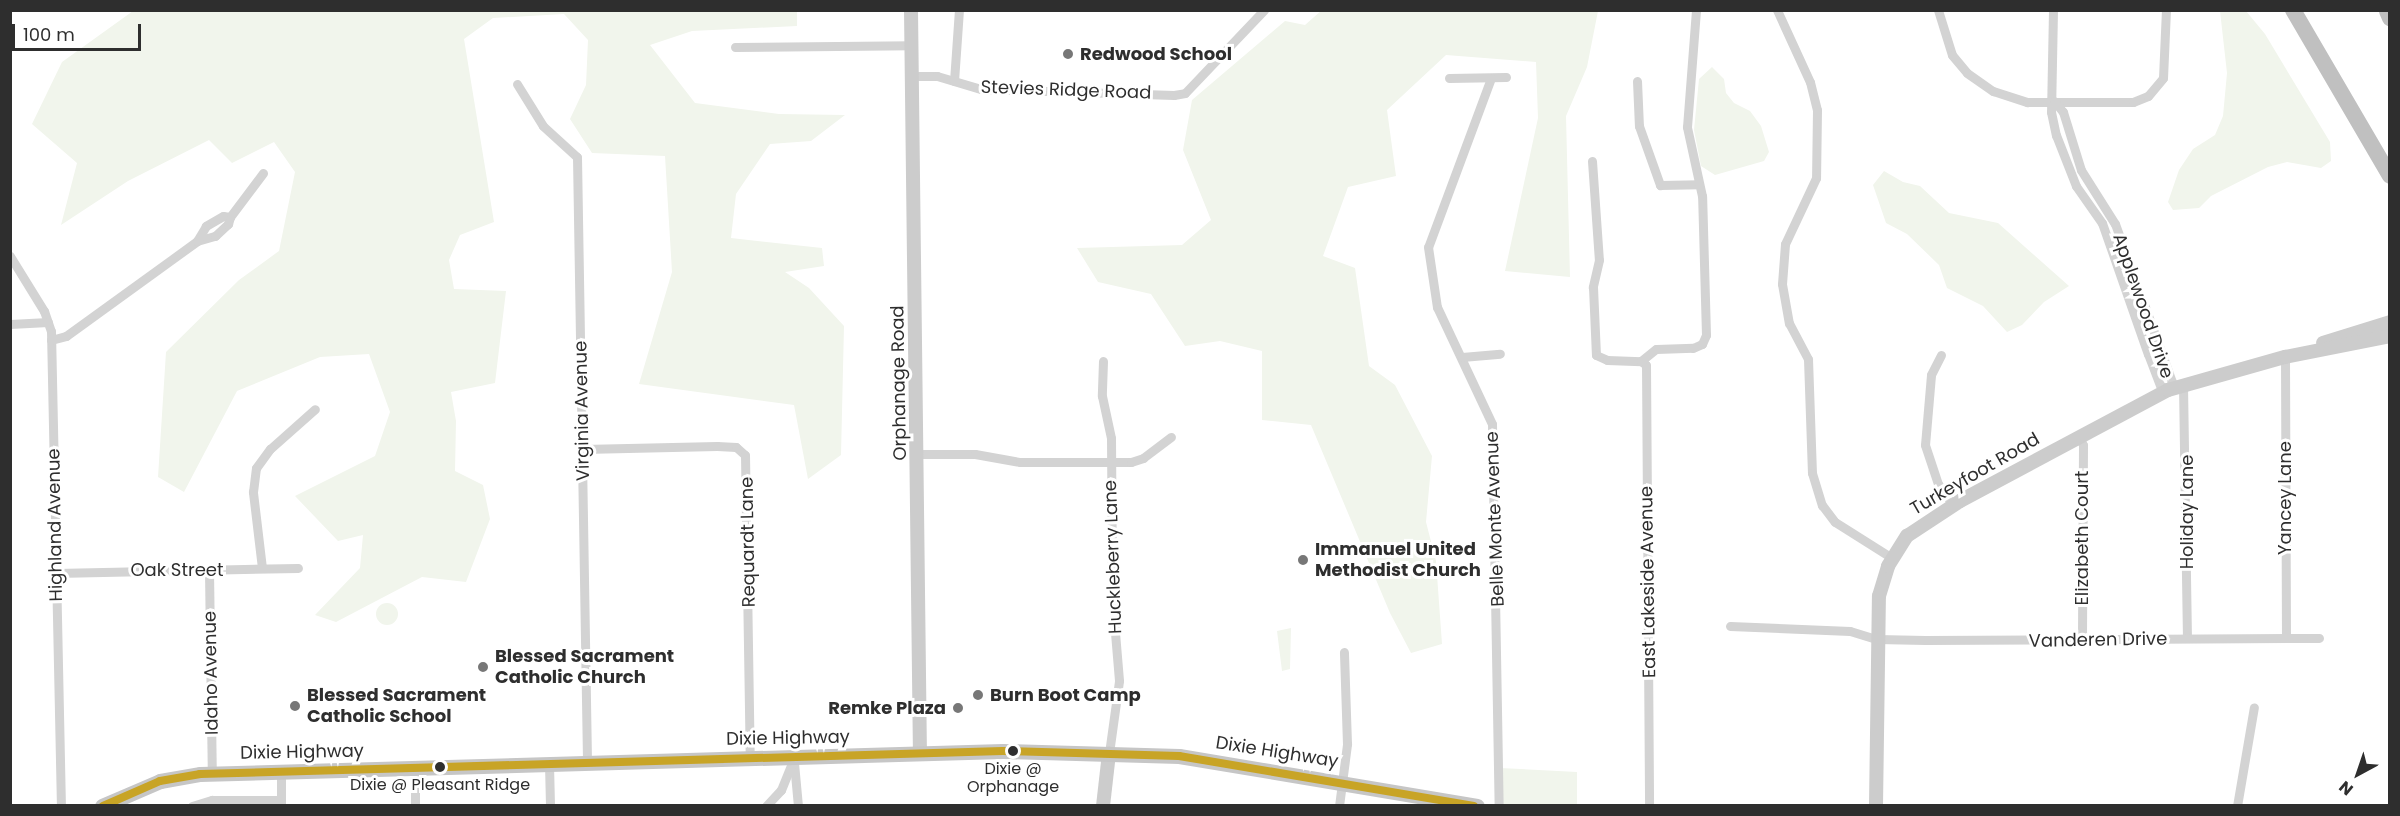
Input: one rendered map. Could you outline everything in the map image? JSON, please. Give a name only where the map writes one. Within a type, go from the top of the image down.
[{"type":"highway","points":[[2293,10],[2390,176]]},
{"type":"main road","name":"Orphanage Road","points":[[911,10],[920,754]]},
{"type":"main road","name":"Turkeyfoot Road","points":[[1876,806],[1879,596],[1892,558],[1916,528],[1953,505],[2168,390],[2285,357],[2390,322]]},
{"type":"main road","name":"Turkeyfoot Road","points":[[2285,357],[2390,336]]},
{"type":"main road","name":"Dixie Highway","points":[[102,806],[160,781],[212,774],[920,754],[1109,753],[1179,756],[1477,806]]},
{"type":"main road","points":[[1103,806],[1109,753]]},
{"type":"street","points":[[954,81],[959,10]]},
{"type":"street","name":"Stevies Ridge Road","points":[[912,76],[954,81],[981,89],[1185,93],[1264,10]]},
{"type":"street","points":[[1592,161],[1599,260],[1593,287],[1596,355],[1607,360],[1641,361],[1656,349],[1693,348],[1702,344],[1706,335],[1699,183],[1687,127],[1696,10]]},
{"type":"street","points":[[1777,10],[1810,82],[1817,110],[1816,178],[1789,232],[1782,254],[1783,304],[1808,359],[1811,381],[1812,473],[1822,505],[1835,522],[1892,558]]},
{"type":"street","points":[[1938,10],[1952,55],[1985,87],[2019,100],[2133,102],[2154,91],[2166,70],[2166,10]]},
{"type":"street","name":"Applewood Drive","points":[[2052,10],[2054,101],[2051,112],[2067,167],[2102,223],[2148,354],[2160,384],[2168,390]]},
{"type":"street","points":[[735,47],[912,45]]},
{"type":"street","points":[[1449,78],[1506,77]]},
{"type":"street","name":"Belle Monte Avenue","points":[[1491,78],[1428,247],[1437,307],[1492,424],[1496,458],[1499,806]]},
{"type":"street","points":[[1636,81],[1639,126],[1660,185],[1699,183]]},
{"type":"street","name":"Virginia Avenue","points":[[517,84],[543,126],[577,157],[587,762]]},
{"type":"street","points":[[51,340],[66,336],[196,242],[215,236],[228,224],[230,217],[263,173]]},
{"type":"street","name":"Highland Avenue","points":[[10,256],[48,322],[51,340],[62,806]]},
{"type":"street","points":[[10,324],[48,322]]},
{"type":"street","points":[[1462,357],[1500,354]]},
{"type":"street","points":[[1941,356],[1931,375],[1925,445],[1938,484],[1953,505]]},
{"type":"street","name":"Yancey Lane","points":[[2285,357],[2286,638]]},
{"type":"street","name":"Huckleberry Lane","points":[[1103,361],[1102,396],[1109,424],[1111,463],[1112,597],[1119,681],[1109,753]]},
{"type":"street","name":"East Lakeside Avenue","points":[[1641,361],[1646,365],[1650,806]]},
{"type":"street","name":"Holiday Lane","points":[[2183,385],[2187,638]]},
{"type":"street","points":[[262,568],[253,492],[256,468],[270,449],[315,409]]},
{"type":"street","points":[[918,454],[975,453],[1020,462],[1111,463],[1138,460],[1171,437]]},
{"type":"street","name":"Elizabeth Court","points":[[2079,437],[2083,445],[2082,640]]},
{"type":"street","name":"Requardt Lane","points":[[583,449],[717,446],[736,447],[745,455],[750,759]]},
{"type":"street","name":"Oak Street","points":[[56,573],[209,572],[298,568]]},
{"type":"street","name":"Idaho Avenue","points":[[209,572],[212,774]]},
{"type":"street","name":"Vanderen Drive","points":[[1730,626],[1850,631],[1877,639],[2319,638]]},
{"type":"street","points":[[1339,806],[1340,782],[1345,773],[1347,744],[1344,652]]},
{"type":"street","points":[[2237,806],[2254,707]]},
{"type":"street","points":[[766,806],[781,790],[794,758]]},
{"type":"street","points":[[794,758],[798,806]]},
{"type":"street","points":[[549,764],[550,806]]},
{"type":"street","points":[[415,768],[415,806]]},
{"type":"street","points":[[192,806],[212,801],[281,803],[281,772]]},
{"type":"shaded area","points":[[1322,10],[1598,11],[1587,67],[1566,116],[1570,277],[1505,271],[1538,118],[1536,62],[1446,55],[1387,110],[1396,176],[1348,187],[1323,256],[1355,268],[1369,366],[1395,385],[1432,456],[1426,522],[1436,561],[1442,644],[1411,653],[1390,613],[1311,425],[1262,420],[1262,351],[1220,341],[1185,346],[1151,294],[1098,282],[1077,248],[1182,245],[1211,220],[1183,150],[1192,100],[1285,21],[1305,25]]},
{"type":"shaded area","points":[[133,11],[797,11],[797,26],[692,31],[650,45],[695,103],[779,114],[845,115],[811,141],[770,144],[736,194],[731,238],[822,248],[824,266],[785,272],[809,288],[844,326],[841,455],[808,479],[794,405],[639,384],[672,272],[665,156],[592,153],[570,119],[586,85],[588,40],[564,14],[493,18],[464,39],[494,222],[460,235],[449,260],[454,289],[506,291],[495,383],[451,392],[456,421],[455,471],[483,485],[490,519],[466,582],[422,577],[336,622],[315,615],[360,568],[363,535],[338,541],[295,496],[375,456],[390,412],[369,354],[320,357],[237,391],[184,492],[158,477],[166,352],[239,280],[279,251],[295,172],[274,142],[232,163],[209,140],[128,181],[61,225],[77,163],[32,124],[62,62]]},
{"type":"shaded area","points":[[2220,11],[2246,11],[2265,34],[2330,142],[2331,161],[2321,168],[2287,162],[2268,167],[2211,196],[2199,208],[2173,210],[2168,202],[2179,170],[2193,149],[2215,135],[2223,116],[2227,73]]},
{"type":"shaded area","points":[[1712,67],[1724,79],[1726,93],[1734,103],[1750,111],[1761,126],[1769,152],[1764,161],[1715,175],[1701,166],[1694,130],[1699,79]]},
{"type":"shaded area","points":[[1884,171],[1903,182],[1920,186],[1949,213],[1998,223],[2069,286],[2044,302],[2022,325],[2007,332],[1983,306],[1947,288],[1939,265],[1907,234],[1886,223],[1873,185]]},
{"type":"shaded area","points":[[387,603],[395,606],[398,614],[395,622],[387,625],[379,622],[376,614],[379,606]]},
{"type":"shaded area","points":[[1291,628],[1290,669],[1282,671],[1277,631]]},
{"type":"shaded area","points":[[1500,768],[1577,772],[1577,805],[1499,806]]},
{"type":"transit line","points":[[103,806],[160,781],[200,774],[1003,751],[1179,756],[1474,806]]},
{"type":"place","name":"Redwood School","points":[[1068,54]]},
{"type":"place","name":"Immanuel United Methodist Church","points":[[1303,560]]},
{"type":"place","name":"Blessed Sacrament Catholic Church","points":[[483,667]]},
{"type":"place","name":"Burn Boot Camp","points":[[978,695]]},
{"type":"place","name":"Blessed Sacrament Catholic School","points":[[295,706]]},
{"type":"place","name":"Remke Plaza","points":[[958,708]]},
{"type":"place","name":"Dixie @ Orphanage","points":[[1013,751]]},
{"type":"place","name":"Dixie @ Pleasant Ridge","points":[[440,767]]}]
